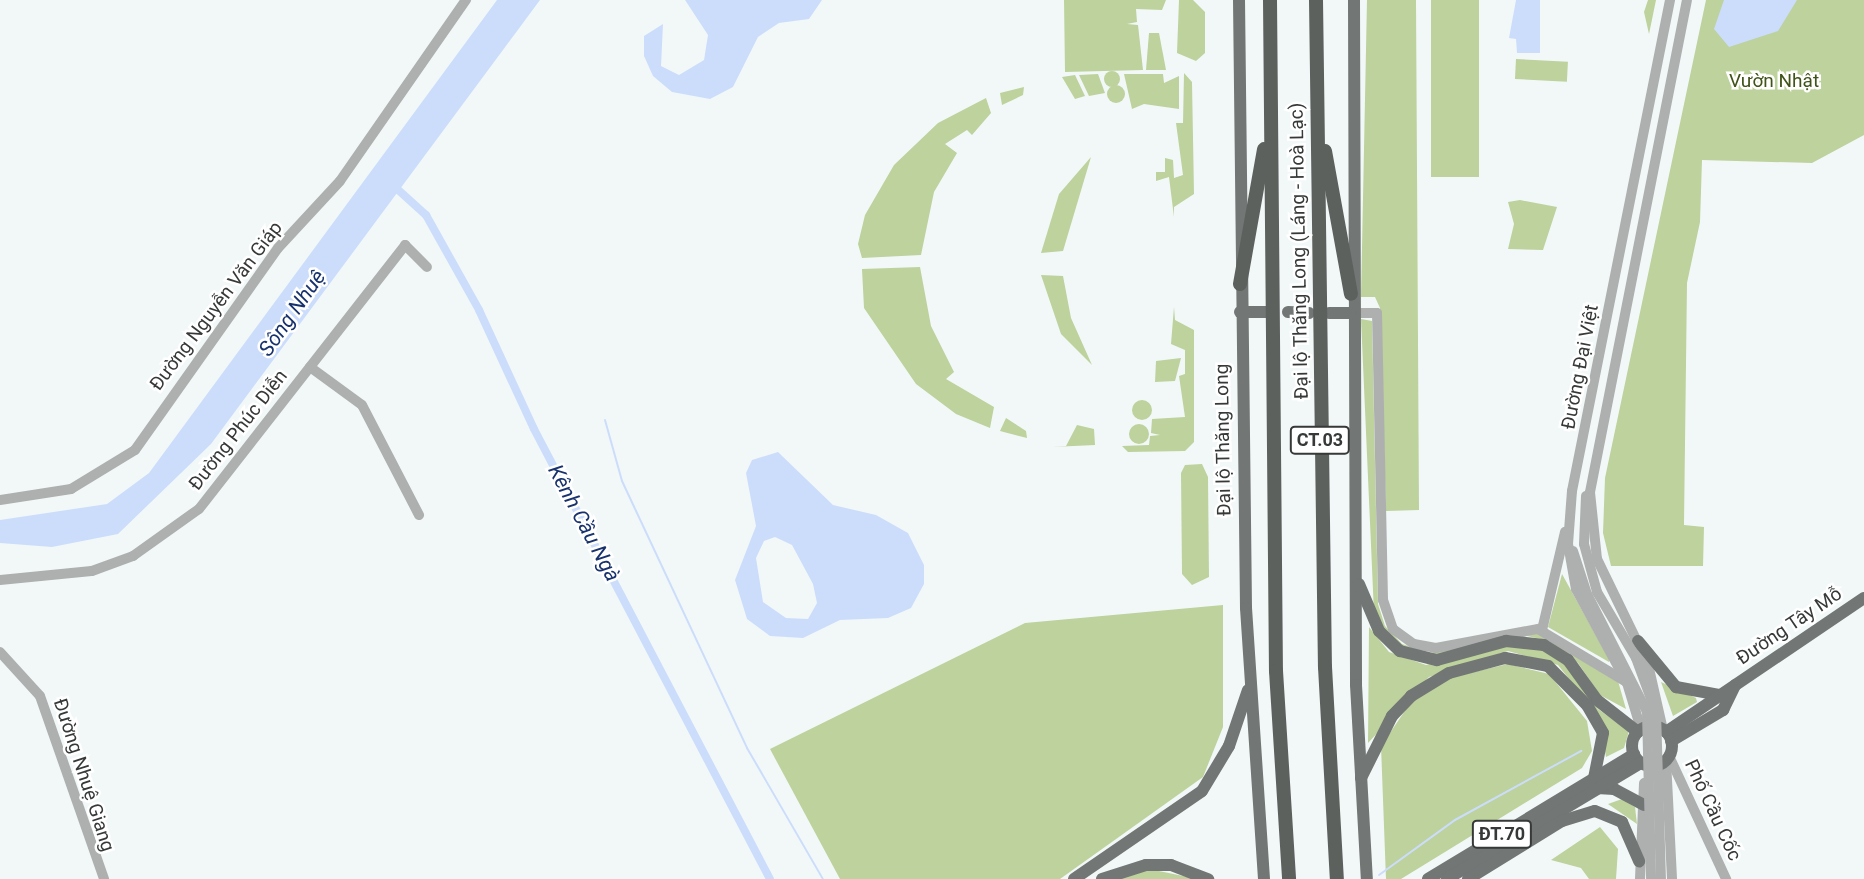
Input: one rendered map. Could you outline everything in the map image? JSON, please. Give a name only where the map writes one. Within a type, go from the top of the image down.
[{"type":"highway","name":"Đại lộ Thăng Long (Láng - Hoà Lạc)","points":[[1316,0],[1324,654],[1337,879]]},
{"type":"highway","points":[[1322,0],[1325,162],[1351,294]]},
{"type":"highway","name":"Đại lộ Thăng Long (Láng - Hoà Lạc)","points":[[1270,4],[1276,671],[1289,879]]},
{"type":"highway","points":[[1240,284],[1266,132],[1270,4]]},
{"type":"main road","points":[[1354,0],[1351,294],[1359,782],[1367,879]]},
{"type":"main road","name":"Đại lộ Thăng Long","points":[[1239,1],[1240,312],[1249,687],[1264,879]]},
{"type":"main road","points":[[1240,312],[1270,312]]},
{"type":"main road","points":[[1288,313],[1309,313]]},
{"type":"main road","points":[[1329,313],[1352,313]]},
{"type":"main road","points":[[1356,574],[1373,620],[1400,652],[1437,660],[1506,641],[1544,645],[1568,660],[1597,700],[1640,731],[1667,735],[1668,758],[1640,761],[1640,731]]},
{"type":"main road","name":"Đường Tây Mỗ","points":[[1667,735],[1735,685],[1864,598]]},
{"type":"main road","points":[[1638,641],[1676,687],[1721,695]]},
{"type":"main road","points":[[1359,782],[1384,729],[1411,696],[1449,673],[1506,658],[1548,666],[1587,705],[1603,733],[1595,783],[1615,789],[1644,805]]},
{"type":"main road","name":"Đường Tây Mỗ","points":[[1667,735],[1723,710],[1735,685]]},
{"type":"main road","points":[[1074,879],[1202,790],[1229,746],[1249,687]]},
{"type":"main road","name":"ĐT.70","points":[[1447,879],[1595,783],[1640,761]]},
{"type":"main road","name":"ĐT.70","points":[[1428,879],[1579,793]]},
{"type":"main road","points":[[1468,879],[1562,821],[1595,811],[1622,822],[1639,861]]},
{"type":"main road","points":[[1102,879],[1146,865],[1171,865],[1208,879]]},
{"type":"street","name":"Đường Nguyễn Văn Giáp","points":[[0,500],[71,489],[135,450],[278,248],[340,181],[466,0]]},
{"type":"street","name":"Đường Đại Việt","points":[[1640,731],[1627,682],[1576,589],[1569,518],[1670,0]]},
{"type":"street","name":"Đường Đại Việt","points":[[1667,735],[1659,691],[1638,641],[1597,559],[1592,475],[1686,0]]},
{"type":"street","points":[[1649,104],[1665,107]]},
{"type":"street","name":"Đường Phúc Diễn","points":[[0,580],[92,571],[133,556],[199,509],[405,245],[427,267]]},
{"type":"street","points":[[1352,313],[1377,313],[1383,600],[1393,629],[1428,648],[1505,630],[1542,630],[1627,682]]},
{"type":"street","points":[[310,367],[362,405],[419,515]]},
{"type":"street","points":[[1592,475],[1584,544],[1597,592],[1636,658],[1656,712],[1661,879]]},
{"type":"street","points":[[1542,630],[1569,518]]},
{"type":"street","points":[[1570,533],[1587,593],[1647,712],[1651,879]]},
{"type":"street","name":"Đường Nhuệ Giang","points":[[0,652],[40,696],[104,879]]},
{"type":"street","points":[[1668,758],[1672,879]]},
{"type":"street","name":"Phố Cầu Cốc","points":[[1668,758],[1701,816],[1726,879]]},
{"type":"street","points":[[1640,761],[1644,805],[1640,879]]},
{"type":"green space","points":[[1064,0],[1166,0],[1162,10],[1136,9],[1137,22],[1127,24],[1138,25],[1143,70],[1065,72]]},
{"type":"green space","points":[[1179,0],[1193,0],[1205,12],[1205,53],[1196,61],[1177,53]]},
{"type":"green space","points":[[1367,0],[1416,0],[1419,510],[1386,511],[1380,308],[1375,297],[1361,297]]},
{"type":"green space","points":[[1431,0],[1479,0],[1479,177],[1431,177]]},
{"type":"green space","points":[[1648,0],[1656,0],[1649,34],[1644,12]]},
{"type":"green space","name":"Vườn Nhật","points":[[1706,0],[1864,0],[1864,135],[1812,163],[1702,160],[1700,222],[1687,283],[1684,525],[1704,527],[1703,566],[1611,566],[1603,533],[1605,478]]},
{"type":"green space","points":[[1149,33],[1159,33],[1166,70],[1146,70]]},
{"type":"green space","points":[[1516,59],[1568,62],[1567,82],[1515,79]]},
{"type":"green space","points":[[1112,71],[1120,79],[1112,87],[1104,79]]},
{"type":"green space","points":[[1184,73],[1192,82],[1194,194],[1174,207],[1174,217],[1169,177],[1156,181],[1156,172],[1165,172],[1165,158],[1173,160],[1174,178],[1183,175],[1176,123],[1183,123]]},
{"type":"green space","points":[[1098,74],[1105,93],[1089,96],[1079,75]]},
{"type":"green space","points":[[1124,74],[1163,74],[1164,83],[1179,76],[1179,109],[1144,104],[1132,109]]},
{"type":"green space","points":[[1075,75],[1085,96],[1075,99],[1062,77]]},
{"type":"green space","points":[[1116,85],[1122,88],[1125,94],[1122,100],[1116,103],[1110,100],[1107,94],[1110,88]]},
{"type":"green space","points":[[1024,87],[1023,95],[1002,105],[1000,93]]},
{"type":"green space","points":[[986,98],[991,113],[972,135],[967,130],[945,144],[957,153],[934,192],[921,255],[862,258],[858,244],[865,215],[894,165],[938,123]]},
{"type":"green space","points":[[1091,157],[1063,251],[1041,253],[1059,194]]},
{"type":"green space","points":[[1520,200],[1557,207],[1543,250],[1508,249],[1514,224],[1508,202]]},
{"type":"green space","points":[[920,267],[931,326],[954,372],[946,379],[994,407],[990,428],[956,414],[916,384],[864,308],[862,269]]},
{"type":"green space","points":[[1041,275],[1063,276],[1071,318],[1092,365],[1061,334]]},
{"type":"green space","points":[[1174,307],[1175,320],[1194,330],[1194,442],[1185,451],[1128,452],[1122,446],[1149,445],[1150,436],[1160,435],[1151,433],[1152,419],[1185,417],[1179,376],[1185,374],[1185,350],[1171,344]]},
{"type":"green space","points":[[1361,319],[1372,321],[1378,604],[1385,626],[1402,644],[1430,653],[1501,634],[1539,634],[1618,681],[1626,709],[1600,695],[1578,663],[1550,641],[1527,636],[1438,657],[1396,645],[1374,613]]},
{"type":"green space","points":[[1181,358],[1175,381],[1155,382],[1156,361]]},
{"type":"green space","points":[[1142,400],[1149,403],[1152,410],[1149,417],[1142,420],[1135,417],[1132,410],[1135,403]]},
{"type":"green space","points":[[1006,418],[1026,431],[1027,438],[1000,431]]},
{"type":"green space","points":[[1139,424],[1146,427],[1149,434],[1146,441],[1139,444],[1132,441],[1129,434],[1132,427]]},
{"type":"green space","points":[[1077,425],[1094,429],[1095,445],[1052,447],[1066,446]]},
{"type":"green space","points":[[1202,464],[1208,477],[1209,577],[1192,585],[1182,574],[1181,473],[1185,465]]},
{"type":"green space","points":[[1562,574],[1609,659],[1609,662],[1548,627]]},
{"type":"green space","points":[[1223,605],[1223,727],[1203,777],[1060,879],[840,879],[770,749],[1025,623]]},
{"type":"green space","points":[[1369,627],[1389,652],[1426,665],[1512,645],[1544,650],[1564,662],[1598,709],[1629,731],[1624,748],[1606,757],[1599,717],[1558,665],[1508,651],[1429,677],[1368,743]]},
{"type":"green space","points":[[1508,664],[1549,674],[1587,721],[1592,751],[1582,768],[1401,879],[1386,879],[1381,746],[1411,702],[1452,677]]},
{"type":"green space","points":[[1661,682],[1696,698],[1697,702],[1673,716]]},
{"type":"green space","points":[[1622,799],[1635,807],[1637,824],[1608,804]]},
{"type":"green space","points":[[1600,827],[1618,849],[1616,879],[1589,879],[1581,868],[1551,860]]},
{"type":"green space","points":[[1149,869],[1198,879],[1115,879]]},
{"type":"water","name":"Sông Nhuệ","points":[[497,0],[540,0],[211,444],[118,534],[52,547],[0,543],[0,520],[107,504],[149,473]]},
{"type":"water","points":[[685,0],[822,0],[809,19],[779,23],[758,37],[733,87],[710,99],[672,92],[653,76],[644,56],[644,36],[663,24],[661,66],[679,75],[704,60],[708,35]]},
{"type":"water","points":[[1516,0],[1540,0],[1540,53],[1517,53],[1516,39],[1509,38]]},
{"type":"water","points":[[1724,0],[1797,0],[1778,31],[1729,47],[1714,29]]},
{"type":"water","points":[[778,452],[833,505],[876,515],[908,533],[924,565],[924,584],[911,608],[888,618],[840,620],[803,638],[770,636],[747,619],[735,580],[756,526],[746,473],[752,460]],"holes":[[[775,537],[792,545],[813,584],[817,603],[808,619],[786,618],[763,602],[756,558],[764,541]]]},
{"type":"waterway","name":"Kênh Cầu Ngà","points":[[395,187],[426,215],[479,310],[534,429],[770,879]]},
{"type":"waterway","points":[[605,420],[622,481],[747,748],[823,879]]},
{"type":"waterway","points":[[1379,875],[1455,820],[1581,751]]}]
